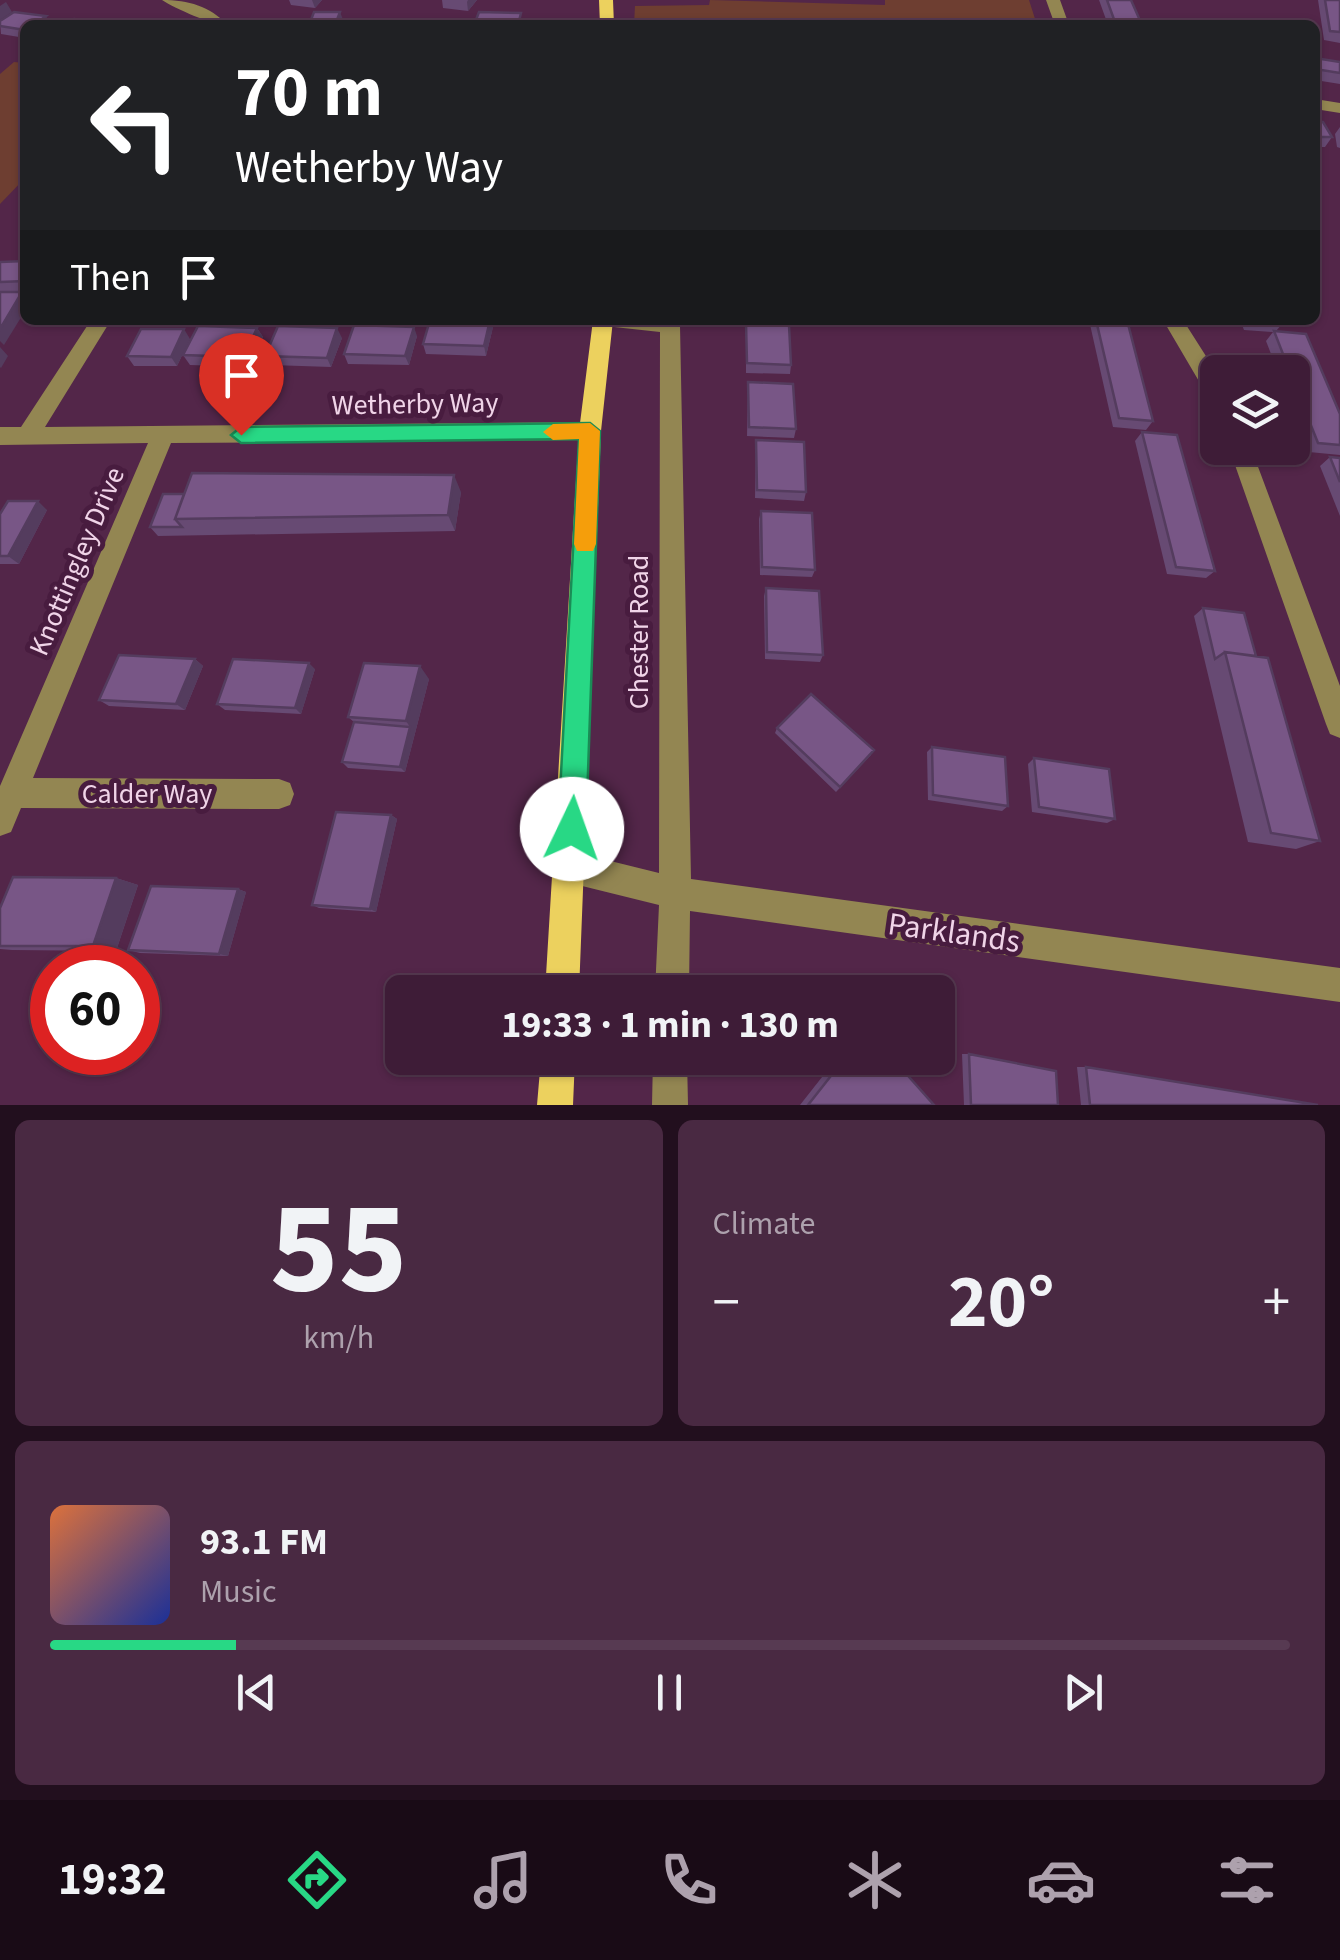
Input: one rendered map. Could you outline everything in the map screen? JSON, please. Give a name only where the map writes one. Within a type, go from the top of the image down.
[{"type":"main road","name":"Chester Road","points":[[563,975],[590,431],[602,325]]},
{"type":"main road","points":[[555,1105],[557,1075]]},
{"type":"street","points":[[170,0],[205,12],[215,20]]},
{"type":"street","points":[[205,12],[226,0]]},
{"type":"street","points":[[28,436],[97,325]]},
{"type":"street","name":"Chester Road","points":[[661,325],[670,326],[673,975]]},
{"type":"street","points":[[1176,325],[1200,364]]},
{"type":"street","name":"Wetherby Way","points":[[0,436],[590,431]]},
{"type":"street","name":"Knottingley Drive","points":[[0,820],[163,436]]},
{"type":"street","points":[[1246,465],[1340,724]]},
{"type":"street","name":"Calder Way","points":[[14,793],[280,794]]},
{"type":"street","name":"Parklands","points":[[570,867],[675,893],[1340,986]]},
{"type":"shaded area","points":[[710,0],[885,5],[885,0],[1029,0],[1035,20],[634,20],[635,6],[709,5]]},
{"type":"shaded area","points":[[14,62],[20,63],[20,183],[0,204],[0,74]]},
{"type":"building","points":[[1107,0],[1131,0],[1140,20],[1114,20]]},
{"type":"building","points":[[1325,0],[1340,0],[1340,32],[1330,31]]},
{"type":"building","points":[[14,12],[46,16],[41,20],[20,20],[20,29],[0,26],[0,21]]},
{"type":"building","points":[[314,12],[340,12],[337,20],[311,20]]},
{"type":"building","points":[[479,12],[521,13],[519,20],[476,20]]},
{"type":"building","points":[[1320,59],[1340,62],[1340,73],[1320,70]]},
{"type":"building","points":[[1320,122],[1323,122],[1332,137],[1320,137]]},
{"type":"building","points":[[20,261],[20,281],[0,282],[0,262]]},
{"type":"building","points":[[0,292],[20,292],[20,295],[0,329]]},
{"type":"building","points":[[354,325],[414,327],[405,356],[344,354]]},
{"type":"building","points":[[429,325],[489,325],[484,346],[423,344]]},
{"type":"building","points":[[746,325],[789,325],[791,365],[747,363]]},
{"type":"building","points":[[1097,325],[1128,325],[1153,421],[1119,418]]},
{"type":"building","points":[[198,326],[257,328],[244,357],[183,355]]},
{"type":"building","points":[[278,326],[337,328],[327,358],[265,356]]},
{"type":"building","points":[[141,329],[184,329],[171,357],[127,356]]},
{"type":"building","points":[[1274,331],[1306,334],[1340,414],[1340,445],[1318,443],[1310,423],[1310,355],[1283,355]]},
{"type":"building","points":[[748,382],[793,384],[796,429],[749,427]]},
{"type":"building","points":[[1142,432],[1177,435],[1215,571],[1176,567]]},
{"type":"building","points":[[756,440],[804,442],[806,492],[757,490]]},
{"type":"building","points":[[1330,457],[1340,458],[1340,482]]},
{"type":"building","points":[[192,473],[454,475],[448,515],[175,519]]},
{"type":"building","points":[[163,494],[184,494],[175,519],[182,527],[150,527]]},
{"type":"building","points":[[8,501],[38,501],[8,556],[0,556],[0,514]]},
{"type":"building","points":[[761,511],[812,513],[815,570],[762,567]]},
{"type":"building","points":[[766,588],[819,591],[823,655],[767,652]]},
{"type":"building","points":[[1203,608],[1244,613],[1256,656],[1225,652],[1215,659]]},
{"type":"building","points":[[1225,652],[1268,658],[1320,841],[1271,833]]},
{"type":"building","points":[[119,655],[195,659],[176,704],[99,700]]},
{"type":"building","points":[[233,659],[309,663],[295,708],[217,704]]},
{"type":"building","points":[[364,663],[420,666],[406,721],[348,717]]},
{"type":"building","points":[[811,694],[874,750],[840,787],[777,728]]},
{"type":"building","points":[[354,722],[410,727],[400,767],[342,762]]},
{"type":"building","points":[[932,747],[1005,757],[1008,806],[933,795]]},
{"type":"building","points":[[1034,758],[1109,769],[1115,819],[1039,807]]},
{"type":"building","points":[[336,812],[391,815],[370,909],[312,905]]},
{"type":"building","points":[[13,877],[116,878],[93,945],[0,946],[0,908]]},
{"type":"building","points":[[151,886],[238,889],[219,954],[160,951],[160,945],[130,945]]},
{"type":"building","points":[[969,1054],[1056,1071],[1058,1105],[971,1105]]},
{"type":"building","points":[[1086,1067],[1318,1105],[1090,1105]]},
{"type":"building","points":[[832,1075],[907,1075],[934,1105],[808,1105]]},
{"type":"slow traffic","points":[[553,432],[590,431],[585,544]]},
{"type":"route","points":[[241,435],[590,431],[572,829]]}]
